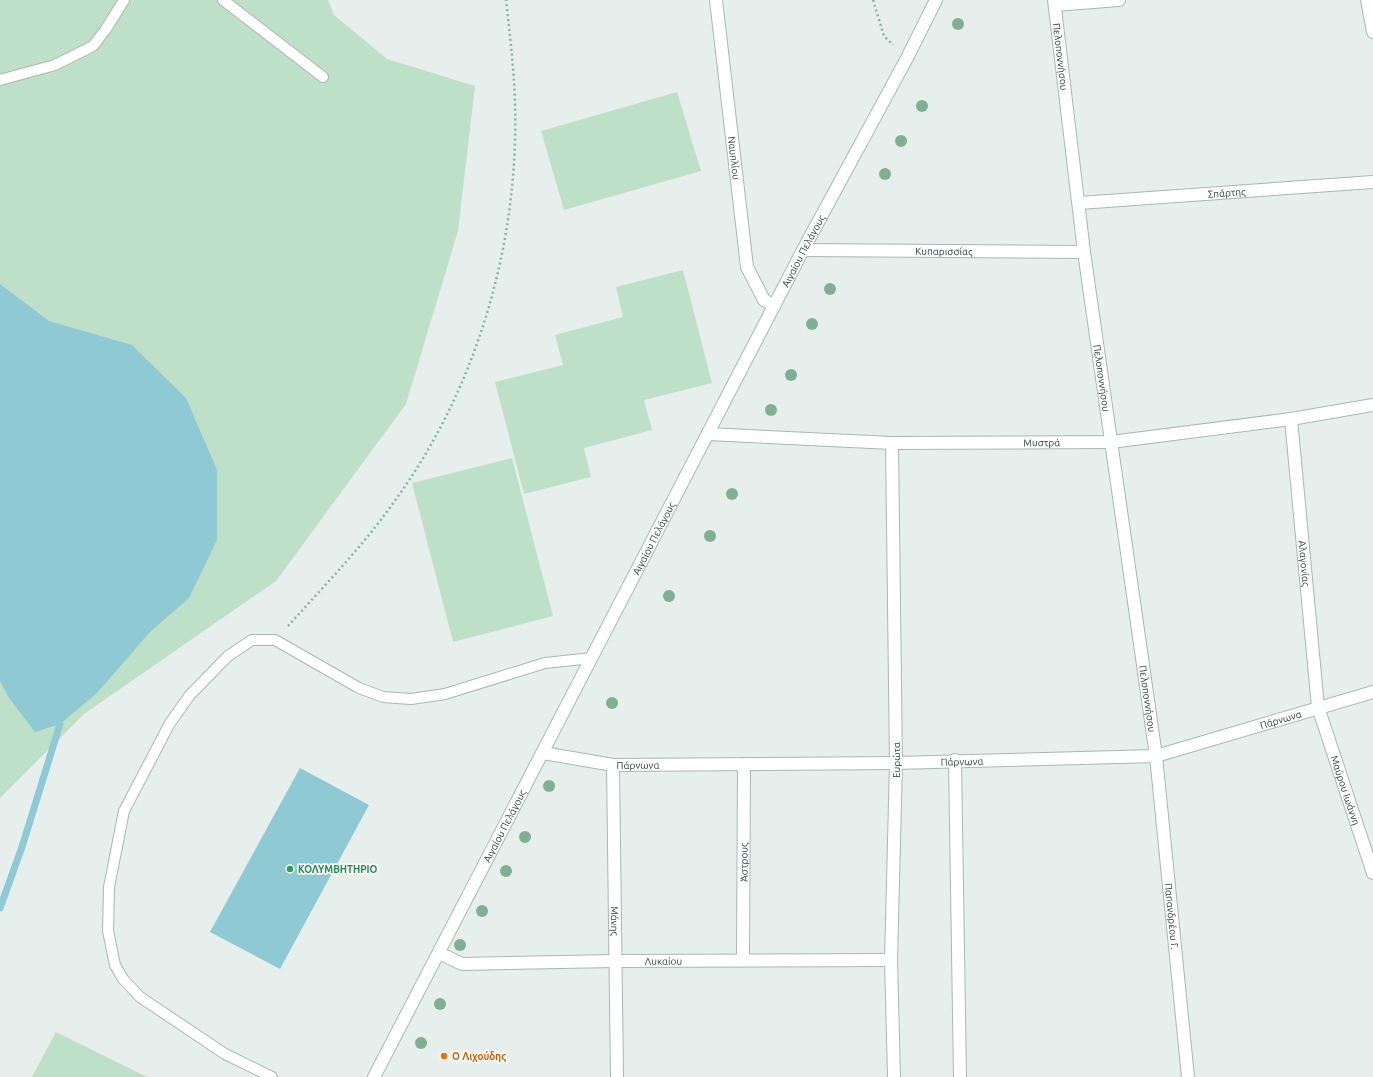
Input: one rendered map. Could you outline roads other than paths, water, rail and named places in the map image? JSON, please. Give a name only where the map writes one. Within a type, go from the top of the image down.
[{"type":"street","name":"Ναυπλίου","points":[[716,0],[747,266],[764,300],[774,306]]},
{"type":"street","name":"Αιγαίου Πελάγους","points":[[374,1077],[803,250],[907,58],[936,0]]},
{"type":"street","points":[[1054,3],[1119,0]]},
{"type":"street","points":[[1367,0],[1373,32]]},
{"type":"street","name":"Πελοποννήσου","points":[[1054,3],[1084,252],[1156,756]]},
{"type":"street","name":"Σπάρτης","points":[[1079,203],[1373,182]]},
{"type":"street","name":"Κυπαρισσίας","points":[[803,250],[1084,252]]},
{"type":"street","name":"Μυστρά","points":[[708,434],[892,443],[1111,442],[1291,419],[1373,405]]},
{"type":"street","name":"Αλαγονίας","points":[[1291,419],[1318,707]]},
{"type":"street","name":"Ευρώτα","points":[[892,443],[896,763],[891,960],[894,1077]]},
{"type":"street","name":"Πάρνωνα","points":[[542,753],[613,765],[896,763],[955,760],[1156,756],[1373,692]]},
{"type":"street","name":"Μαύρου Ιωάννη","points":[[1318,707],[1373,873]]},
{"type":"street","name":"Παπανδρέου Γ.","points":[[1156,756],[1188,1077]]},
{"type":"street","points":[[955,760],[960,1077]]},
{"type":"street","name":"Άστρους","points":[[743,960],[744,764]]},
{"type":"street","name":"Μάνης","points":[[613,765],[617,1077]]},
{"type":"street","name":"Λυκαίου","points":[[439,953],[462,964],[615,961],[891,960]]},
{"type":"lane","points":[[0,80],[55,65],[93,46],[106,29],[124,0]]},
{"type":"lane","points":[[223,0],[323,77]]},
{"type":"lane","points":[[272,1077],[225,1054],[140,997],[122,979],[115,965],[108,931],[108,886],[124,811],[170,723],[190,694],[228,656],[252,640],[275,640],[359,688],[383,697],[411,699],[445,694],[546,663],[592,658]]},
{"type":"water","points":[[0,284],[49,321],[132,345],[186,398],[217,470],[217,540],[189,598],[150,632],[97,693],[60,724],[35,732],[9,698],[0,681]]},
{"type":"water","name":"ΚΟΛΥΜΒΗΤΗΡΙΟ","points":[[300,768],[369,805],[280,969],[210,932]]},
{"type":"waterway","points":[[0,908],[22,847],[60,724]]},
{"type":"place","name":"ΚΟΛΥΜΒΗΤΗΡΙΟ","points":[[290,869]]},
{"type":"place","name":"Ο Λιχούδης","points":[[444,1056]]}]
